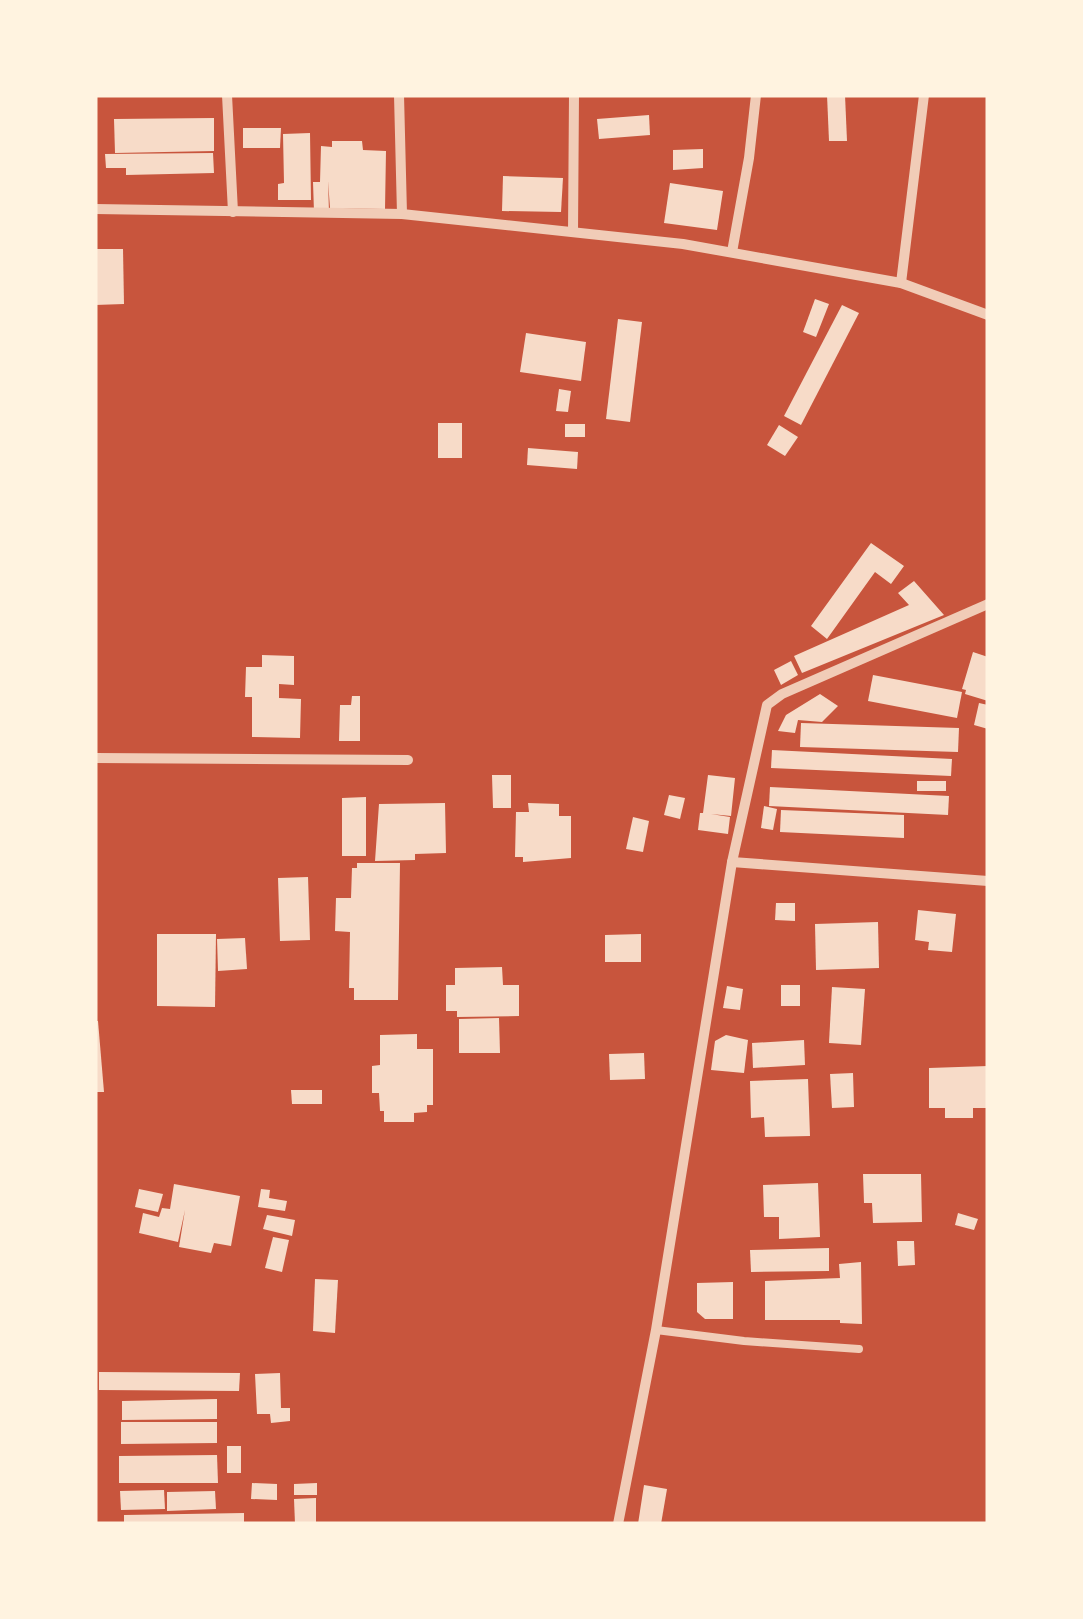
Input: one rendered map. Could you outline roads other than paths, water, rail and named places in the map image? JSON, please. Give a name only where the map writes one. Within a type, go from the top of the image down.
[{"type":"street","points":[[227,95],[233,212]]},
{"type":"street","points":[[400,95],[402,214]]},
{"type":"street","points":[[574,95],[574,232]]},
{"type":"street","points":[[732,252],[757,109],[756,95]]},
{"type":"street","points":[[901,282],[924,95]]},
{"type":"street","points":[[95,209],[402,214],[574,232],[732,252],[901,282],[988,315]]},
{"type":"street","points":[[618,1524],[656,1330],[732,862],[767,705],[782,694],[988,604]]},
{"type":"street","points":[[95,758],[408,760]]},
{"type":"street","points":[[732,862],[988,881]]},
{"type":"lane","points":[[656,1330],[859,1349]]}]
